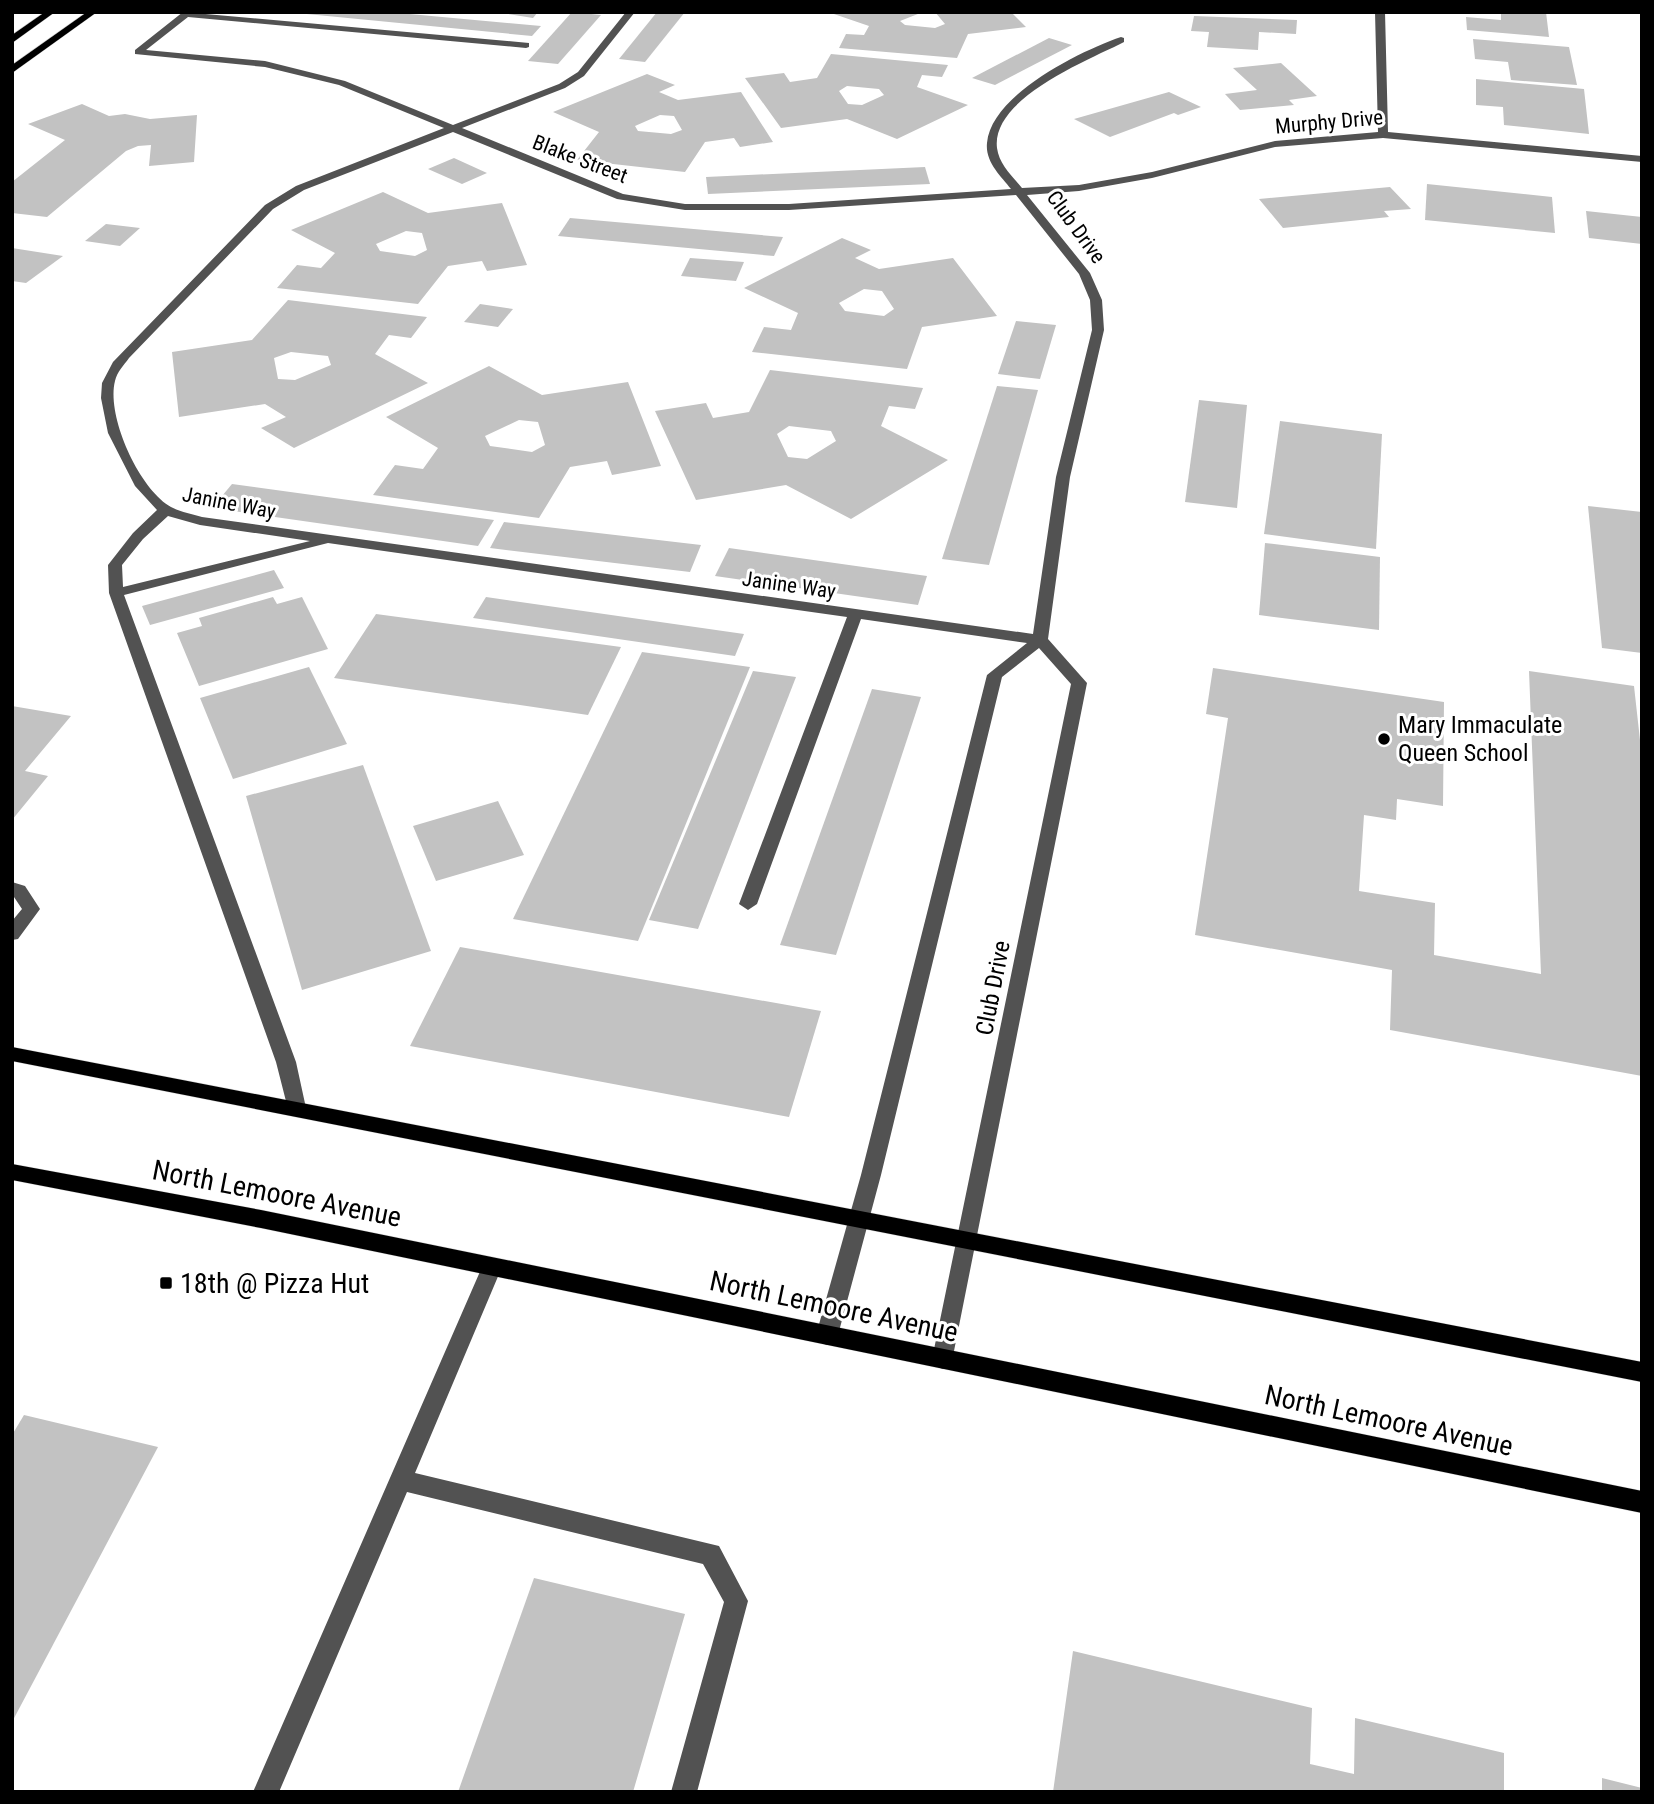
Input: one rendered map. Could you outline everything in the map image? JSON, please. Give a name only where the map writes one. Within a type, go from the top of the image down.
[{"type":"main road","points":[[12,40],[51,12]]},
{"type":"main road","points":[[12,70],[93,12]]},
{"type":"main road","points":[[12,1054],[1642,1372]]},
{"type":"main road","name":"North Lemoore Avenue","points":[[12,1172],[492,1267],[1642,1502]]},
{"type":"street","name":"Janine Way","points":[[631,12],[581,74],[562,86],[300,188],[270,207],[124,355],[109,379],[106,399],[127,463],[147,494],[166,510],[200,521],[1040,640]]},
{"type":"street","points":[[1380,12],[1382,135]]},
{"type":"street","name":"Blake Street","points":[[188,13],[138,52],[265,64],[342,83],[552,172],[621,197],[651,204],[789,207],[1023,193]]},
{"type":"street","points":[[188,13],[526,45]]},
{"type":"street","name":"Club Drive","points":[[943,1359],[1079,683],[1040,640],[1063,477],[1098,330],[1096,300],[1084,273],[1050,233],[1023,193],[996,163],[991,143],[1007,109],[1038,85],[1121,40]]},
{"type":"street","name":"Murphy Drive","points":[[1023,193],[1079,188],[1152,175],[1275,144],[1382,135],[1642,159]]},
{"type":"street","points":[[166,510],[138,536],[115,565],[116,593],[286,1062],[296,1108]]},
{"type":"street","points":[[116,593],[332,540]]},
{"type":"street","points":[[748,904],[856,613]]},
{"type":"street","points":[[827,1335],[995,675],[1040,640]]},
{"type":"street","points":[[12,888],[19,890],[31,909],[12,934]]},
{"type":"street","points":[[266,1792],[492,1267]]},
{"type":"street","points":[[400,1480],[711,1554],[736,1601],[684,1792]]},
{"type":"building","points":[[286,12],[388,12],[541,26],[532,36]]},
{"type":"building","points":[[495,12],[538,12],[533,18]]},
{"type":"building","points":[[572,12],[601,15],[558,64],[528,61]]},
{"type":"building","points":[[657,12],[685,12],[645,62],[619,59]]},
{"type":"building","points":[[923,12],[900,21],[905,25],[935,28],[945,24],[935,12],[1011,12],[1026,27],[968,34],[957,58],[839,48],[846,34],[864,35],[869,26],[831,13]]},
{"type":"building","points":[[1501,12],[1546,12],[1549,37],[1467,30],[1466,17],[1501,20]]},
{"type":"building","points":[[1194,16],[1297,20],[1296,34],[1259,32],[1258,50],[1207,47],[1209,32],[1191,31]]},
{"type":"building","points":[[1049,38],[1072,45],[995,85],[972,78]]},
{"type":"building","points":[[1473,39],[1569,47],[1577,85],[1511,80],[1508,62],[1475,59]]},
{"type":"building","points":[[831,54],[948,65],[942,77],[922,75],[917,87],[968,105],[897,139],[847,119],[781,128],[745,78],[784,73],[790,82],[817,78]],"holes":[[[847,86],[879,89],[884,95],[862,105],[848,104],[839,91]]]},
{"type":"building","points":[[1281,63],[1317,96],[1289,100],[1294,105],[1240,110],[1225,94],[1257,90],[1233,68]]},
{"type":"building","points":[[647,74],[675,85],[659,92],[678,100],[741,92],[773,142],[740,147],[734,138],[705,142],[685,172],[577,160],[599,132],[553,112]],"holes":[[[660,115],[674,116],[682,130],[671,134],[638,131],[635,126]]]},
{"type":"building","points":[[1476,79],[1584,89],[1589,134],[1504,125],[1503,107],[1476,105]]},
{"type":"building","points":[[1169,92],[1201,107],[1178,115],[1174,113],[1110,137],[1074,119]]},
{"type":"building","points":[[82,104],[109,116],[125,114],[150,119],[197,115],[194,162],[149,166],[151,145],[138,146],[126,151],[47,217],[12,213],[12,182],[65,140],[28,124]]},
{"type":"building","points":[[454,158],[487,173],[462,184],[428,169]]},
{"type":"building","points":[[925,167],[930,184],[708,194],[706,177]]},
{"type":"building","points":[[1427,184],[1552,197],[1555,233],[1425,220]]},
{"type":"building","points":[[1390,187],[1411,209],[1384,211],[1389,217],[1283,228],[1259,199]]},
{"type":"building","points":[[383,192],[428,213],[502,203],[527,265],[487,271],[482,261],[448,266],[418,304],[277,288],[297,265],[321,268],[335,253],[291,230]],"holes":[[[406,231],[422,233],[427,250],[415,256],[380,251],[376,244]]]},
{"type":"building","points":[[1586,211],[1642,217],[1642,244],[1589,238]]},
{"type":"building","points":[[570,218],[783,237],[774,256],[558,236]]},
{"type":"building","points":[[106,224],[140,228],[120,246],[85,241]]},
{"type":"building","points":[[842,238],[871,250],[855,258],[879,269],[953,258],[997,316],[922,327],[907,369],[752,352],[764,327],[791,330],[798,313],[744,288]],"holes":[[[864,289],[882,291],[894,309],[884,316],[845,311],[839,303]]]},
{"type":"building","points":[[12,248],[63,256],[26,283],[12,281]]},
{"type":"building","points":[[690,258],[744,262],[736,281],[681,276]]},
{"type":"building","points":[[288,300],[427,317],[411,338],[389,335],[375,354],[428,383],[294,448],[261,428],[286,417],[265,404],[179,417],[172,352],[252,340]],"holes":[[[291,352],[328,356],[331,365],[295,380],[278,379],[274,358]]]},
{"type":"building","points":[[480,304],[513,309],[498,327],[464,322]]},
{"type":"building","points":[[1016,321],[1056,325],[1040,379],[998,374]]},
{"type":"building","points":[[489,366],[542,395],[628,382],[661,466],[612,475],[607,461],[570,467],[539,518],[373,495],[395,465],[423,469],[438,448],[386,417]],"holes":[[[519,420],[538,422],[545,445],[532,452],[490,446],[485,436]]]},
{"type":"building","points":[[770,370],[923,388],[915,409],[889,406],[881,426],[948,460],[851,519],[786,485],[696,500],[655,411],[706,403],[713,418],[749,412]],"holes":[[[789,426],[831,431],[836,441],[807,459],[788,457],[777,434]]]},
{"type":"building","points":[[997,386],[1038,390],[989,565],[942,559]]},
{"type":"building","points":[[1199,400],[1247,405],[1237,508],[1185,502]]},
{"type":"building","points":[[1280,421],[1382,434],[1376,549],[1264,534]]},
{"type":"building","points":[[232,484],[494,520],[478,546],[212,508]]},
{"type":"building","points":[[1588,506],[1642,512],[1642,653],[1602,648]]},
{"type":"building","points":[[504,522],[701,545],[690,572],[490,548]]},
{"type":"building","points":[[1265,543],[1380,557],[1379,630],[1259,615]]},
{"type":"building","points":[[729,548],[927,576],[918,605],[715,576]]},
{"type":"building","points":[[274,570],[284,588],[150,625],[142,606]]},
{"type":"building","points":[[273,597],[277,604],[302,597],[328,649],[199,686],[177,633],[202,626],[199,618]]},
{"type":"building","points":[[486,597],[744,634],[735,656],[473,618]]},
{"type":"building","points":[[376,614],[621,647],[588,715],[334,678]]},
{"type":"building","points":[[642,652],[750,667],[638,941],[513,919]]},
{"type":"building","points":[[309,667],[347,744],[233,779],[200,698]]},
{"type":"building","points":[[1213,668],[1444,702],[1443,806],[1397,799],[1396,820],[1364,815],[1359,891],[1435,903],[1434,955],[1541,974],[1529,671],[1634,686],[1642,758],[1642,1076],[1390,1030],[1392,970],[1195,935],[1228,718],[1206,714]]},
{"type":"building","points":[[753,671],[796,677],[698,929],[649,920]]},
{"type":"building","points":[[872,689],[921,697],[836,955],[780,945]]},
{"type":"building","points":[[12,706],[71,716],[25,771],[48,776],[12,820]]},
{"type":"building","points":[[363,765],[431,951],[302,990],[246,796]]},
{"type":"building","points":[[498,801],[524,855],[436,881],[413,826]]},
{"type":"building","points":[[460,947],[821,1011],[789,1117],[410,1046]]},
{"type":"building","points":[[24,1415],[158,1447],[12,1722],[12,1435]]},
{"type":"building","points":[[534,1578],[685,1614],[633,1792],[458,1792]]},
{"type":"building","points":[[1073,1651],[1312,1708],[1310,1764],[1354,1774],[1355,1718],[1504,1753],[1504,1792],[1053,1792]]},
{"type":"building","points":[[1602,1778],[1642,1788],[1642,1792],[1602,1792]]},
{"type":"place","name":"Mary Immaculate Queen School","points":[[1384,739]]},
{"type":"place","name":"18th @ Pizza Hut","points":[[166,1283]]}]
